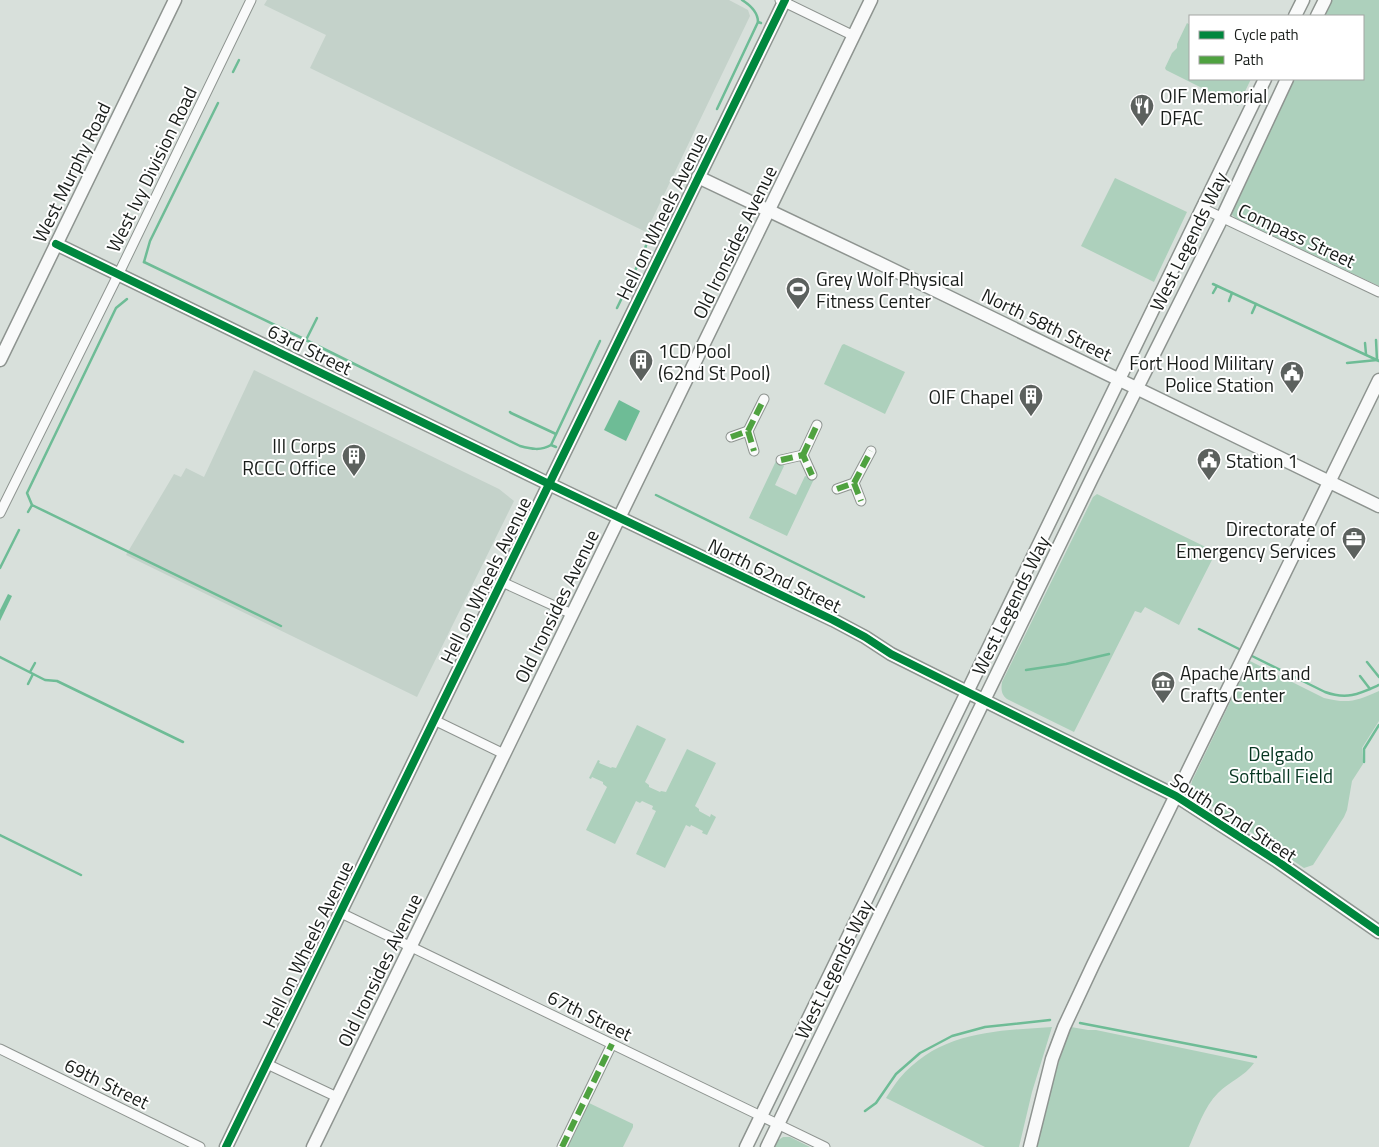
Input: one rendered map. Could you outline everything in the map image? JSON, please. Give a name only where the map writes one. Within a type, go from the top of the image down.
[{"type":"street","name":"West Murphy Road","points":[[0,360],[175,0]]},
{"type":"street","name":"West Ivy Division Road","points":[[0,513],[251,0]]},
{"type":"street","name":"Old Ironsides Avenue","points":[[313,1147],[871,0]]},
{"type":"street","points":[[1296,15],[1303,0]]},
{"type":"street","points":[[1318,15],[1325,0]]},
{"type":"street","points":[[783,1],[854,36]]},
{"type":"street","name":"Hell on Wheels Avenue","points":[[226,1147],[783,1]]},
{"type":"street","name":"West Legends Way","points":[[746,1147],[1265,80]]},
{"type":"street","name":"West Legends Way","points":[[767,1147],[1136,388],[1222,218],[1287,80]]},
{"type":"street","name":"North 58th Street","points":[[698,177],[770,210],[1379,506]]},
{"type":"street","name":"Compass Street","points":[[1202,208],[1379,292]]},
{"type":"street","name":"63rd Street","points":[[56,244],[119,273],[549,484]]},
{"type":"street","points":[[1030,1147],[1052,1059],[1064,1027],[1379,380]]},
{"type":"street","points":[[732,437],[748,431],[764,399]]},
{"type":"street","points":[[812,475],[803,455],[817,425]]},
{"type":"street","points":[[748,431],[754,451]]},
{"type":"street","points":[[861,502],[854,484],[871,451]]},
{"type":"street","points":[[781,460],[803,455]]},
{"type":"street","name":"North 62nd Street","points":[[549,484],[833,620],[865,637],[891,654],[984,700]]},
{"type":"street","points":[[837,488],[854,484]]},
{"type":"street","points":[[502,582],[572,614]]},
{"type":"street","name":"South 62nd Street","points":[[984,700],[1176,796],[1277,861],[1379,932]]},
{"type":"street","points":[[434,720],[504,754]]},
{"type":"street","name":"67th Street","points":[[341,913],[825,1147]]},
{"type":"street","points":[[562,1147],[612,1044]]},
{"type":"street","name":"69th Street","points":[[0,1049],[200,1147]]},
{"type":"street","points":[[267,1064],[337,1097]]},
{"type":"shaded area","points":[[267,0],[729,0],[748,10],[750,16],[646,232],[310,68],[326,35],[264,5]]},
{"type":"shaded area","points":[[254,370],[499,489],[514,501],[417,697],[126,555],[174,474],[181,477],[186,468],[204,477]]},
{"type":"shaded area","points":[[619,400],[640,411],[626,441],[604,430]]},
{"type":"shaded area","points":[[8,594],[12,596],[0,621],[0,610]]},
{"type":"green space","points":[[1330,0],[1379,0],[1379,286],[1232,215],[1231,208],[1292,80],[1364,80],[1364,15],[1322,15]]},
{"type":"green space","points":[[1187,23],[1189,24],[1189,80],[1251,80],[1238,106],[1166,70],[1165,68],[1172,53],[1177,48]]},
{"type":"green space","points":[[1115,178],[1187,212],[1154,282],[1081,246]]},
{"type":"green space","points":[[844,344],[905,372],[885,414],[824,384]]},
{"type":"green space","points":[[776,461],[784,466],[775,485],[796,495],[805,476],[814,479],[787,536],[749,518]]},
{"type":"green space","points":[[1097,494],[1216,552],[1179,625],[1145,607],[1141,613],[1135,611],[1074,732],[1007,699],[1003,693],[1002,682],[1093,497]]},
{"type":"green space","name":"Delgado Softball Field","points":[[1250,661],[1324,698],[1346,701],[1379,691],[1379,721],[1362,748],[1363,764],[1352,781],[1347,810],[1313,865],[1304,868],[1197,796],[1191,786]]},
{"type":"green space","points":[[637,725],[666,739],[645,782],[649,787],[660,792],[666,792],[687,749],[716,763],[695,806],[699,811],[710,817],[711,814],[716,817],[707,835],[691,825],[690,827],[686,825],[665,868],[636,854],[656,811],[652,809],[653,806],[642,801],[640,803],[636,801],[615,844],[586,830],[607,787],[603,782],[592,777],[591,779],[589,778],[598,760],[600,761],[599,763],[616,768]]},
{"type":"green space","points":[[1052,1027],[1032,1092],[1019,1147],[985,1147],[886,1098],[899,1079],[915,1063],[932,1051],[950,1043],[970,1036],[989,1033]]},
{"type":"green space","points":[[1071,1027],[1096,1030],[1254,1063],[1246,1072],[1222,1089],[1213,1099],[1201,1119],[1189,1147],[1036,1147],[1056,1071]]},
{"type":"green space","points":[[586,1103],[633,1124],[623,1147],[565,1147]]},
{"type":"green space","points":[[783,1137],[790,1137],[810,1147],[773,1147]]},
{"type":"waterway","points":[[742,0],[753,9],[757,15],[758,22]]},
{"type":"waterway","points":[[717,109],[758,22],[761,23]]},
{"type":"waterway","points":[[233,72],[239,60]]},
{"type":"waterway","points":[[144,262],[150,241],[218,103]]},
{"type":"waterway","points":[[617,308],[644,252],[650,232],[648,229]]},
{"type":"waterway","points":[[144,262],[520,446],[536,449],[551,445]]},
{"type":"waterway","points":[[1213,284],[1379,361]]},
{"type":"waterway","points":[[1213,293],[1217,286]]},
{"type":"waterway","points":[[1229,301],[1232,293]]},
{"type":"waterway","points":[[32,505],[27,493],[116,308],[127,299]]},
{"type":"waterway","points":[[1252,313],[1256,304]]},
{"type":"waterway","points":[[306,340],[317,318]]},
{"type":"waterway","points":[[1347,363],[1377,360],[1376,340]]},
{"type":"waterway","points":[[556,447],[551,445],[600,341]]},
{"type":"waterway","points":[[1365,343],[1366,354]]},
{"type":"waterway","points":[[510,412],[556,434]]},
{"type":"waterway","points":[[656,495],[864,597]]},
{"type":"waterway","points":[[28,512],[32,505],[281,626]]},
{"type":"waterway","points":[[0,568],[19,530]]},
{"type":"waterway","points":[[1199,629],[1239,649]]},
{"type":"waterway","points":[[1026,670],[1066,664],[1109,654]]},
{"type":"waterway","points":[[1252,656],[1325,692],[1340,696],[1353,695],[1379,685]]},
{"type":"waterway","points":[[0,657],[45,680],[57,681],[183,742]]},
{"type":"waterway","points":[[1367,662],[1379,677]]},
{"type":"waterway","points":[[30,672],[35,663]]},
{"type":"waterway","points":[[28,684],[33,674]]},
{"type":"waterway","points":[[1360,676],[1370,689]]},
{"type":"waterway","points":[[1364,762],[1364,749],[1379,725]]},
{"type":"waterway","points":[[0,835],[81,875]]},
{"type":"waterway","points":[[865,1111],[876,1103],[896,1074],[920,1053],[952,1036],[985,1027],[1050,1020]]},
{"type":"waterway","points":[[1080,1023],[1256,1057]]},
{"type":"marked path","points":[[748,431],[764,399]]},
{"type":"marked path","points":[[803,455],[817,425]]},
{"type":"marked path","points":[[731,437],[748,431],[754,451]]},
{"type":"marked path","points":[[854,483],[871,451]]},
{"type":"marked path","points":[[781,460],[803,455],[812,475]]},
{"type":"marked path","points":[[837,489],[854,483],[861,501]]},
{"type":"marked path","points":[[562,1147],[612,1044]]},
{"type":"cycle path","points":[[226,1147],[785,0]]},
{"type":"cycle path","points":[[56,244],[833,620],[865,637],[891,654],[1176,796],[1277,861],[1379,932]]},
{"type":"place","name":"OIF Memorial DFAC","points":[[1142,127]]},
{"type":"place","name":"Grey Wolf Physical Fitness Center","points":[[798,310]]},
{"type":"place","name":"1CD Pool (62nd St Pool)","points":[[641,382]]},
{"type":"place","name":"Fort Hood Military Police Station","points":[[1292,394]]},
{"type":"place","name":"OIF Chapel","points":[[1031,417]]},
{"type":"place","name":"III Corps RCCC Office","points":[[354,477]]},
{"type":"place","name":"Station 1","points":[[1209,481]]},
{"type":"place","name":"Directorate of Emergency Services","points":[[1354,560]]},
{"type":"place","name":"Apache Arts and Crafts Center","points":[[1163,704]]}]
